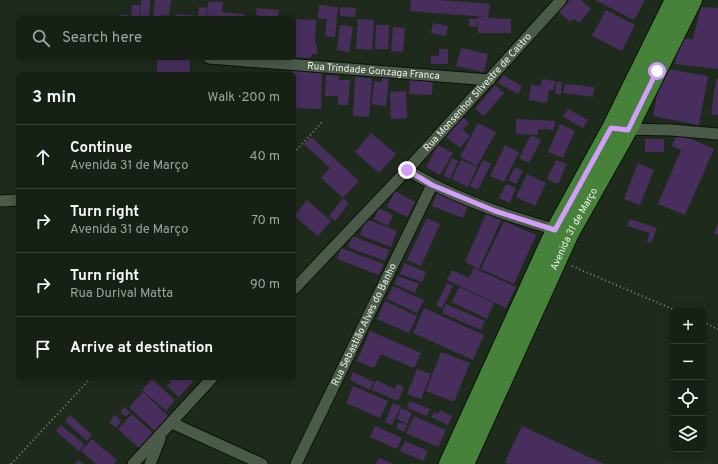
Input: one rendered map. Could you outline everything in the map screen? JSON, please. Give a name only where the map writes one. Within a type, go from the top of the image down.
[{"type":"main road","name":"Avenida 31 de Março","points":[[650,69],[674,0]]},
{"type":"main road","name":"Avenida 31 de Março","points":[[448,464],[563,231],[620,129],[650,69],[693,0]]},
{"type":"main road","name":"Avenida 31 de Março","points":[[465,464],[558,260],[563,231]]},
{"type":"street","name":"Rua Monsenhor Silvestre de Castro","points":[[296,287],[407,170],[561,0]]},
{"type":"street","name":"Rua Trindade Gonzaga Franca","points":[[235,60],[490,80]]},
{"type":"street","points":[[620,129],[671,130],[718,134]]},
{"type":"street","points":[[407,170],[432,185],[495,211],[563,231]]},
{"type":"street","name":"Rua Sebastião Alves do Banho","points":[[296,464],[432,185]]},
{"type":"street","points":[[0,201],[16,200]]},
{"type":"street","points":[[134,464],[210,380]]},
{"type":"street","points":[[172,423],[262,464]]},
{"type":"street","points":[[150,464],[161,434]]},
{"type":"path","points":[[296,151],[323,121]]},
{"type":"path","points":[[558,260],[670,308]]},
{"type":"path","points":[[706,323],[718,329]]},
{"type":"path","points":[[11,464],[89,380]]},
{"type":"building","points":[[141,0],[150,0],[149,16],[140,16]]},
{"type":"building","points":[[155,0],[171,0],[169,16],[153,16]]},
{"type":"building","points":[[411,0],[439,0],[490,4],[488,18],[511,19],[511,33],[478,33],[478,17],[487,17],[410,11]]},
{"type":"building","points":[[570,0],[581,0],[591,9],[579,23],[574,19],[570,22],[559,12]]},
{"type":"building","points":[[595,0],[645,0],[634,20]]},
{"type":"building","points":[[208,2],[223,2],[222,12],[245,14],[245,16],[207,16]]},
{"type":"building","points":[[132,5],[140,5],[139,16],[131,16]]},
{"type":"building","points":[[319,5],[338,7],[335,37],[325,36],[327,19],[318,18]]},
{"type":"building","points":[[199,7],[207,8],[206,16],[198,16]]},
{"type":"building","points":[[340,7],[356,8],[355,17],[340,16]]},
{"type":"building","points":[[701,7],[718,8],[718,69],[675,64],[680,39],[693,39]]},
{"type":"building","points":[[257,8],[279,10],[278,16],[256,15]]},
{"type":"building","points":[[606,10],[635,25],[622,51],[592,36]]},
{"type":"building","points":[[176,14],[194,15],[194,16],[176,16]]},
{"type":"building","points":[[296,19],[316,20],[315,43],[317,44],[317,54],[312,54],[311,58],[296,57]]},
{"type":"building","points":[[358,19],[374,20],[372,50],[356,49]]},
{"type":"building","points":[[469,19],[478,19],[477,27],[469,26]]},
{"type":"building","points":[[433,23],[448,26],[446,36],[431,33]]},
{"type":"building","points":[[340,25],[353,27],[349,52],[337,50]]},
{"type":"building","points":[[376,25],[389,25],[388,49],[375,49]]},
{"type":"building","points":[[393,27],[405,28],[403,52],[391,51]]},
{"type":"building","points":[[461,48],[488,54],[484,72],[456,66]]},
{"type":"building","points":[[439,49],[448,49],[448,64],[431,64],[431,56],[439,56]]},
{"type":"building","points":[[157,60],[190,60],[190,72],[157,72]]},
{"type":"building","points":[[662,68],[708,76],[699,125],[653,116]]},
{"type":"building","points":[[290,70],[322,71],[321,109],[296,108],[296,72],[290,72]]},
{"type":"building","points":[[326,75],[339,76],[339,80],[350,80],[348,105],[338,105],[338,96],[325,96]]},
{"type":"building","points":[[503,75],[522,86],[518,94],[498,83]]},
{"type":"building","points":[[355,77],[372,78],[369,117],[353,116]]},
{"type":"building","points":[[382,77],[389,77],[386,106],[372,104],[374,81],[382,82]]},
{"type":"building","points":[[410,77],[433,79],[432,95],[409,94]]},
{"type":"building","points":[[542,79],[555,81],[553,91],[549,90],[547,103],[529,100],[531,85],[541,86]]},
{"type":"building","points":[[716,79],[718,79],[718,115],[711,114]]},
{"type":"building","points":[[556,82],[562,82],[561,94],[555,94]]},
{"type":"building","points":[[565,84],[594,87],[593,97],[563,93]]},
{"type":"building","points":[[495,85],[504,93],[484,116],[475,109]]},
{"type":"building","points":[[406,91],[407,118],[391,119],[390,92]]},
{"type":"building","points":[[568,109],[588,120],[583,128],[563,117]]},
{"type":"building","points":[[463,117],[469,123],[463,130],[470,136],[460,148],[446,137]]},
{"type":"building","points":[[516,119],[555,121],[554,130],[538,129],[538,135],[516,134]]},
{"type":"building","points":[[478,123],[496,132],[477,166],[460,157]]},
{"type":"building","points":[[560,124],[575,131],[563,158],[548,152]]},
{"type":"building","points":[[371,133],[396,154],[379,173],[355,152]]},
{"type":"building","points":[[677,133],[714,149],[685,215],[658,204],[681,150],[672,146]]},
{"type":"building","points":[[531,135],[541,140],[529,163],[519,158]]},
{"type":"building","points":[[311,137],[359,181],[343,198],[321,178],[330,168],[304,144]]},
{"type":"building","points":[[645,139],[664,139],[664,152],[645,152]]},
{"type":"building","points":[[438,145],[453,153],[440,175],[426,167]]},
{"type":"building","points":[[505,145],[519,152],[504,182],[490,176]]},
{"type":"building","points":[[452,158],[458,161],[450,179],[443,176]]},
{"type":"building","points":[[461,160],[477,167],[468,187],[452,179]]},
{"type":"building","points":[[483,160],[491,164],[478,190],[470,186]]},
{"type":"building","points":[[556,160],[567,164],[558,184],[547,179]]},
{"type":"building","points":[[638,163],[654,170],[640,205],[624,199]]},
{"type":"building","points":[[515,167],[523,171],[516,184],[508,180]]},
{"type":"building","points":[[527,174],[546,183],[535,206],[516,197]]},
{"type":"building","points":[[506,184],[516,188],[510,203],[499,198]]},
{"type":"building","points":[[395,191],[415,202],[407,217],[387,207]]},
{"type":"building","points":[[437,193],[468,206],[463,218],[432,206]]},
{"type":"building","points":[[343,198],[349,203],[335,221],[329,216]]},
{"type":"building","points":[[307,200],[331,221],[318,236],[296,218],[296,214]]},
{"type":"building","points":[[379,208],[393,215],[388,226],[374,219]]},
{"type":"building","points":[[486,214],[501,220],[479,269],[465,262]]},
{"type":"building","points":[[427,218],[440,224],[421,266],[407,260]]},
{"type":"building","points":[[366,219],[397,231],[391,247],[360,235]]},
{"type":"building","points":[[630,219],[657,228],[651,243],[647,242],[650,233],[627,226]]},
{"type":"building","points":[[504,221],[536,235],[514,284],[481,269]]},
{"type":"building","points":[[718,223],[718,235],[714,233]]},
{"type":"building","points":[[352,236],[389,250],[385,261],[348,247]]},
{"type":"building","points":[[341,248],[384,264],[379,275],[337,259]]},
{"type":"building","points":[[404,263],[426,272],[422,282],[400,274]]},
{"type":"building","points":[[474,268],[516,287],[506,308],[447,280],[452,270],[469,278]]},
{"type":"building","points":[[398,276],[419,284],[415,293],[394,284]]},
{"type":"building","points":[[447,283],[453,286],[442,308],[436,305]]},
{"type":"building","points":[[393,286],[424,300],[417,313],[387,299]]},
{"type":"building","points":[[459,287],[494,303],[487,319],[452,302]]},
{"type":"building","points":[[385,301],[417,316],[409,333],[377,319]]},
{"type":"building","points":[[446,304],[485,321],[481,330],[442,313]]},
{"type":"building","points":[[424,308],[484,335],[473,360],[413,333]]},
{"type":"building","points":[[370,331],[421,353],[414,368],[381,354],[374,368],[357,361]]},
{"type":"building","points":[[441,352],[470,363],[454,402],[426,391]]},
{"type":"building","points":[[417,369],[431,374],[421,399],[407,394]]},
{"type":"building","points":[[353,372],[374,382],[370,390],[350,380]]},
{"type":"building","points":[[151,380],[153,380],[175,400],[166,411],[142,390]]},
{"type":"building","points":[[168,380],[194,380],[179,397],[167,386],[171,382]]},
{"type":"building","points":[[376,380],[395,389],[397,384],[404,387],[398,401],[372,390]]},
{"type":"building","points":[[353,386],[388,401],[380,418],[346,403]]},
{"type":"building","points":[[143,392],[169,417],[155,431],[129,407]]},
{"type":"building","points":[[410,401],[430,409],[427,416],[407,408]]},
{"type":"building","points":[[393,403],[401,406],[392,425],[385,422]]},
{"type":"building","points":[[124,407],[130,412],[126,417],[120,412]]},
{"type":"building","points":[[401,408],[412,413],[407,424],[397,419]]},
{"type":"building","points":[[440,410],[452,416],[448,425],[431,417],[434,412],[438,414]]},
{"type":"building","points":[[132,414],[153,433],[139,448],[118,429]]},
{"type":"building","points":[[70,415],[92,435],[87,441],[65,421]]},
{"type":"building","points":[[115,415],[121,421],[116,428],[109,422]]},
{"type":"building","points":[[414,416],[446,430],[438,447],[406,433]]},
{"type":"building","points":[[399,422],[407,425],[404,432],[396,428]]},
{"type":"building","points":[[61,425],[85,445],[79,451],[56,431]]},
{"type":"building","points":[[375,426],[402,438],[397,449],[370,437]]},
{"type":"building","points":[[522,426],[604,464],[508,464],[505,462]]},
{"type":"building","points":[[92,439],[117,460],[114,464],[96,464],[81,451]]},
{"type":"building","points":[[405,441],[428,451],[423,461],[400,451]]},
{"type":"building","points":[[379,458],[393,464],[376,464]]},
{"type":"building","points":[[79,460],[83,464],[75,464]]},
{"type":"route","points":[[407,170],[432,185],[495,211],[555,230],[611,128],[628,130],[657,71]]}]
